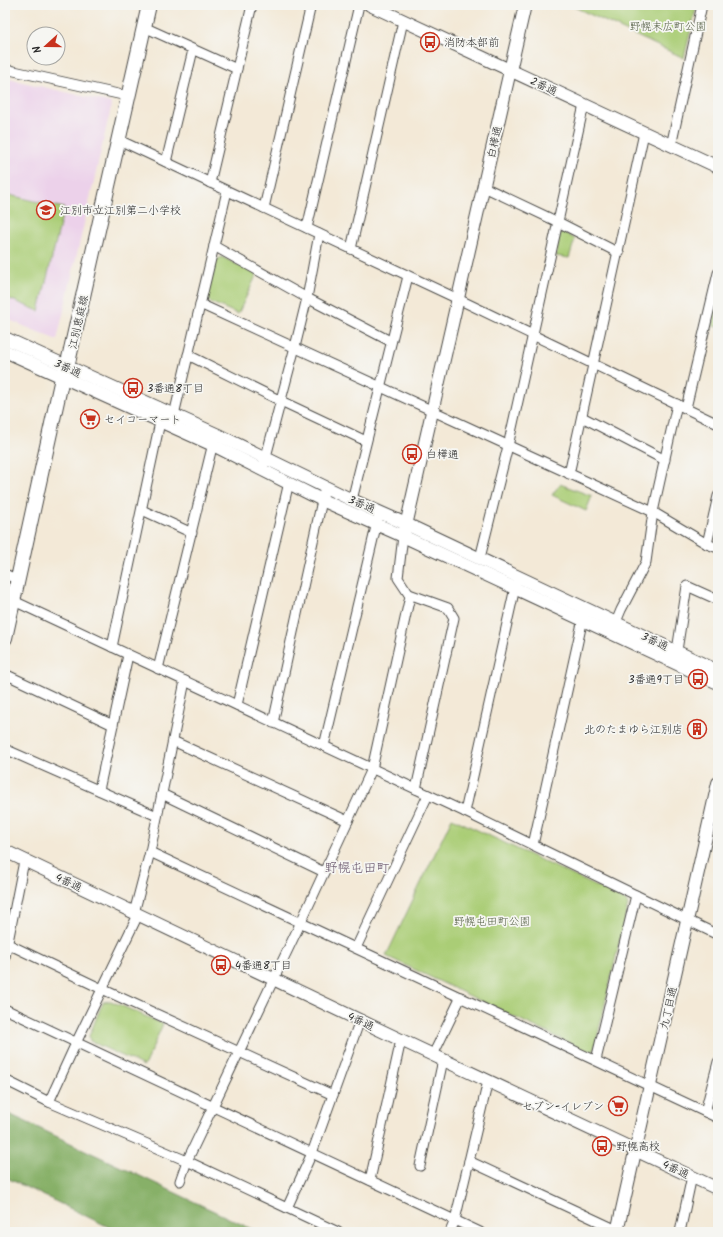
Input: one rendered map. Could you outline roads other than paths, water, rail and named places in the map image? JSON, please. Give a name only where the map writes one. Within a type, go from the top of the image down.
[{"type":"main road","name":"江別恵庭線","points":[[5,638],[149,5]]},
{"type":"street","points":[[210,183],[252,5]]},
{"type":"street","points":[[264,208],[311,5]]},
{"type":"street","points":[[306,228],[359,5]]},
{"type":"street","name":"2番通","points":[[370,5],[718,167]]},
{"type":"street","name":"白樺通","points":[[403,536],[525,5]]},
{"type":"street","points":[[672,146],[702,5]]},
{"type":"street","points":[[351,249],[403,21]]},
{"type":"street","points":[[144,27],[237,69]]},
{"type":"street","points":[[166,162],[193,50]]},
{"type":"street","points":[[5,69],[128,96]]},
{"type":"street","points":[[480,558],[508,446],[584,105]]},
{"type":"street","points":[[569,474],[644,133]]},
{"type":"street","points":[[119,140],[458,299],[718,424]]},
{"type":"street","points":[[484,187],[558,222],[618,253]]},
{"type":"street","points":[[174,415],[227,191]]},
{"type":"street","points":[[264,464],[307,298],[319,234]]},
{"type":"street","points":[[214,246],[307,298],[390,341]]},
{"type":"street","points":[[686,408],[717,283],[718,273]]},
{"type":"street","points":[[352,500],[390,341],[408,276]]},
{"type":"street","points":[[200,304],[653,512],[707,544],[718,548]]},
{"type":"street","name":"3番通","points":[[5,338],[65,373],[160,422],[214,440]]},
{"type":"street","name":"3番通","points":[[5,351],[174,415],[214,440],[264,464],[325,487],[518,576],[584,614]]},
{"type":"street","points":[[188,355],[366,441]]},
{"type":"street","points":[[614,628],[646,562],[653,512],[677,404]]},
{"type":"street","points":[[582,417],[664,460]]},
{"type":"street","points":[[112,647],[160,422]]},
{"type":"street","points":[[158,669],[214,440]]},
{"type":"street","name":"3番通","points":[[264,464],[288,482],[322,500],[515,588],[584,614],[676,657],[718,671]]},
{"type":"street","points":[[237,706],[288,482]]},
{"type":"street","points":[[274,723],[325,487]]},
{"type":"street","points":[[707,544],[718,496]]},
{"type":"street","points":[[142,510],[192,533]]},
{"type":"street","points":[[324,746],[380,512]]},
{"type":"street","points":[[180,1181],[187,1161],[372,769],[410,596],[398,578],[403,536]]},
{"type":"street","points":[[5,574],[18,580]]},
{"type":"street","points":[[465,812],[518,576]]},
{"type":"street","points":[[676,657],[687,586],[718,600]]},
{"type":"street","points":[[409,594],[448,608],[454,618],[416,789]]},
{"type":"street","points":[[14,601],[465,812],[718,935]]},
{"type":"street","points":[[533,845],[584,614]]},
{"type":"street","points":[[99,790],[128,655]]},
{"type":"street","name":"3番通","points":[[676,657],[718,683]]},
{"type":"street","points":[[5,674],[113,725]]},
{"type":"street","points":[[49,1102],[136,914],[186,682]]},
{"type":"street","points":[[173,740],[348,820]]},
{"type":"street","points":[[5,749],[157,816]]},
{"type":"street","name":"九丁目通","points":[[617,1231],[717,792]]},
{"type":"street","points":[[162,794],[324,872]]},
{"type":"street","points":[[356,948],[428,795]]},
{"type":"street","name":"4番通","points":[[5,851],[438,1058],[718,1189]]},
{"type":"street","points":[[150,852],[718,1118]]},
{"type":"street","points":[[5,957],[24,861]]},
{"type":"street","points":[[596,1060],[636,895]]},
{"type":"street","points":[[8,944],[102,989],[333,1095]]},
{"type":"street","points":[[420,1166],[438,1058],[461,997]]},
{"type":"street","points":[[5,1009],[480,1232]]},
{"type":"street","points":[[286,1208],[312,1153],[360,1020]]},
{"type":"street","points":[[370,1180],[401,1040]]},
{"type":"street","points":[[705,1112],[718,1062]]},
{"type":"street","points":[[5,1080],[49,1102],[187,1161],[338,1232]]},
{"type":"street","points":[[450,1232],[455,1220],[488,1081]]},
{"type":"street","points":[[469,1161],[617,1231]]},
{"type":"street","points":[[680,1232],[692,1176]]},
{"type":"place","name":"消防本部前","points":[[430,42]]},
{"type":"place","name":"江別市立江別第二小学校","points":[[46,210]]},
{"type":"place","name":"3番通8丁目","points":[[133,388]]},
{"type":"place","name":"セイコーマート","points":[[90,419]]},
{"type":"place","name":"白樺通","points":[[412,454]]},
{"type":"place","name":"3番通9丁目","points":[[698,679]]},
{"type":"place","name":"北のたまゆら江別店","points":[[697,729]]},
{"type":"place","name":"4番通8丁目","points":[[221,965]]},
{"type":"place","name":"セブン-イレブン","points":[[618,1106]]},
{"type":"place","name":"野幌高校","points":[[602,1146]]},
{"type":"district","name":"野幌屯田町","points":[[357,867]]},
{"type":"park label","name":"野幌末広町公園","points":[[668,26]]},
{"type":"park label","name":"野幌屯田町公園","points":[[492,921]]}]
